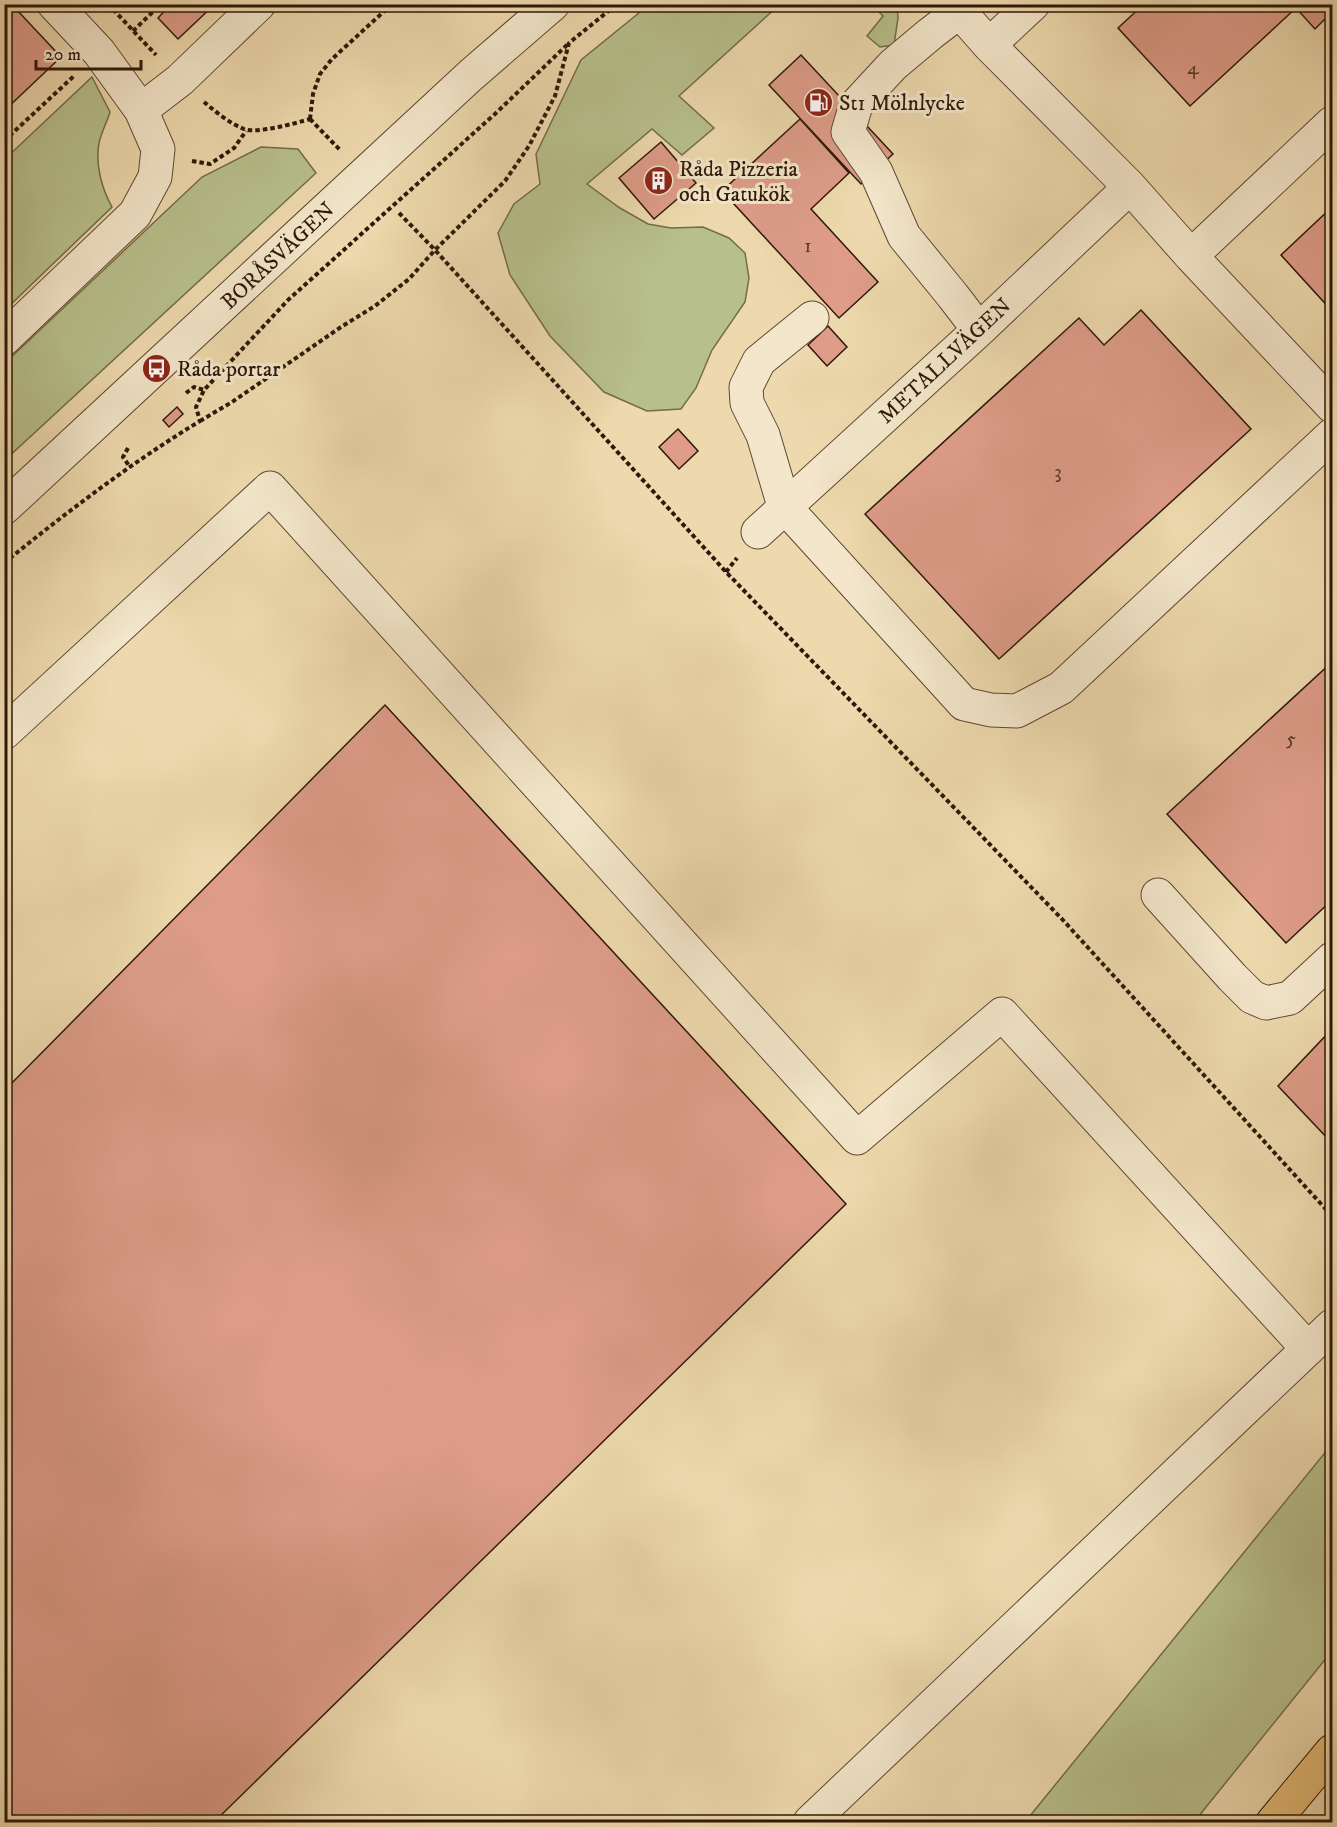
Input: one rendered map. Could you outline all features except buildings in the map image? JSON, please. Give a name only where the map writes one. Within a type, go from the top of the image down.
[{"type":"highway","points":[[1273,1822],[1332,1751]]},
{"type":"street","points":[[4,339],[135,214],[155,177],[158,148],[141,110],[99,52],[54,4]]},
{"type":"street","points":[[141,110],[180,80],[259,4]]},
{"type":"street","name":"BORÅSVÄGEN","points":[[4,508],[418,124],[553,4]]},
{"type":"street","points":[[989,45],[1033,4]]},
{"type":"street","points":[[979,330],[904,236],[876,172],[848,132],[856,105],[893,65],[930,34],[956,8],[989,45],[1130,187],[1191,256],[1332,406]]},
{"type":"street","points":[[1191,256],[1332,123]]},
{"type":"street","name":"METALLVÄGEN","points":[[758,532],[979,330],[1130,187]]},
{"type":"street","points":[[812,318],[759,361],[746,387],[747,403],[763,435],[784,506],[964,704],[991,710],[1017,711],[1061,688],[1332,435]]},
{"type":"street","points":[[4,733],[270,488],[857,1138],[1002,1014],[1308,1349]]},
{"type":"street","points":[[1158,895],[1232,977],[1252,997],[1266,1003],[1290,998],[1332,959]]},
{"type":"street","points":[[810,1822],[1332,1326]]},
{"type":"path","points":[[4,141],[99,52],[132,31],[161,4]]},
{"type":"path","points":[[310,119],[313,94],[320,74],[332,59],[392,4]]},
{"type":"path","points":[[200,421],[196,407],[204,390],[288,300],[495,114],[570,43],[617,4]]},
{"type":"path","points":[[4,563],[66,513],[130,467],[375,306],[409,279],[505,181],[529,146],[555,96],[570,43]]},
{"type":"path","points":[[158,148],[184,160],[210,164],[234,148],[246,131],[289,126],[310,119]]},
{"type":"path","points":[[310,119],[346,157]]},
{"type":"path","points":[[399,213],[726,572],[1062,919],[1332,1216]]},
{"type":"path","points":[[186,393],[194,387],[204,390]]},
{"type":"path","points":[[128,448],[123,457],[130,467]]},
{"type":"green space","points":[[650,4],[779,5],[679,96],[714,128],[682,155],[652,129],[587,184],[620,208],[648,224],[671,228],[703,227],[729,238],[745,253],[749,278],[745,302],[712,350],[696,388],[681,409],[647,411],[604,392],[550,336],[510,275],[498,233],[514,204],[540,184],[536,154],[581,60]]},
{"type":"green space","points":[[872,5],[897,5],[898,18],[894,45],[880,47],[867,36],[883,16]]},
{"type":"green space","points":[[92,77],[110,112],[100,139],[98,160],[102,185],[112,207],[5,310],[5,159]]},
{"type":"green space","points":[[261,147],[298,149],[316,173],[5,460],[5,363],[202,177]]},
{"type":"green space","points":[[1332,1444],[1332,1651],[1194,1822],[1025,1822]]},
{"type":"place","name":"St1 Mölnlycke","points":[[818,102]]},
{"type":"place","name":"Råda Pizzeria och Gatukök","points":[[658,181]]},
{"type":"place","name":"Råda portar","points":[[156,368]]}]
